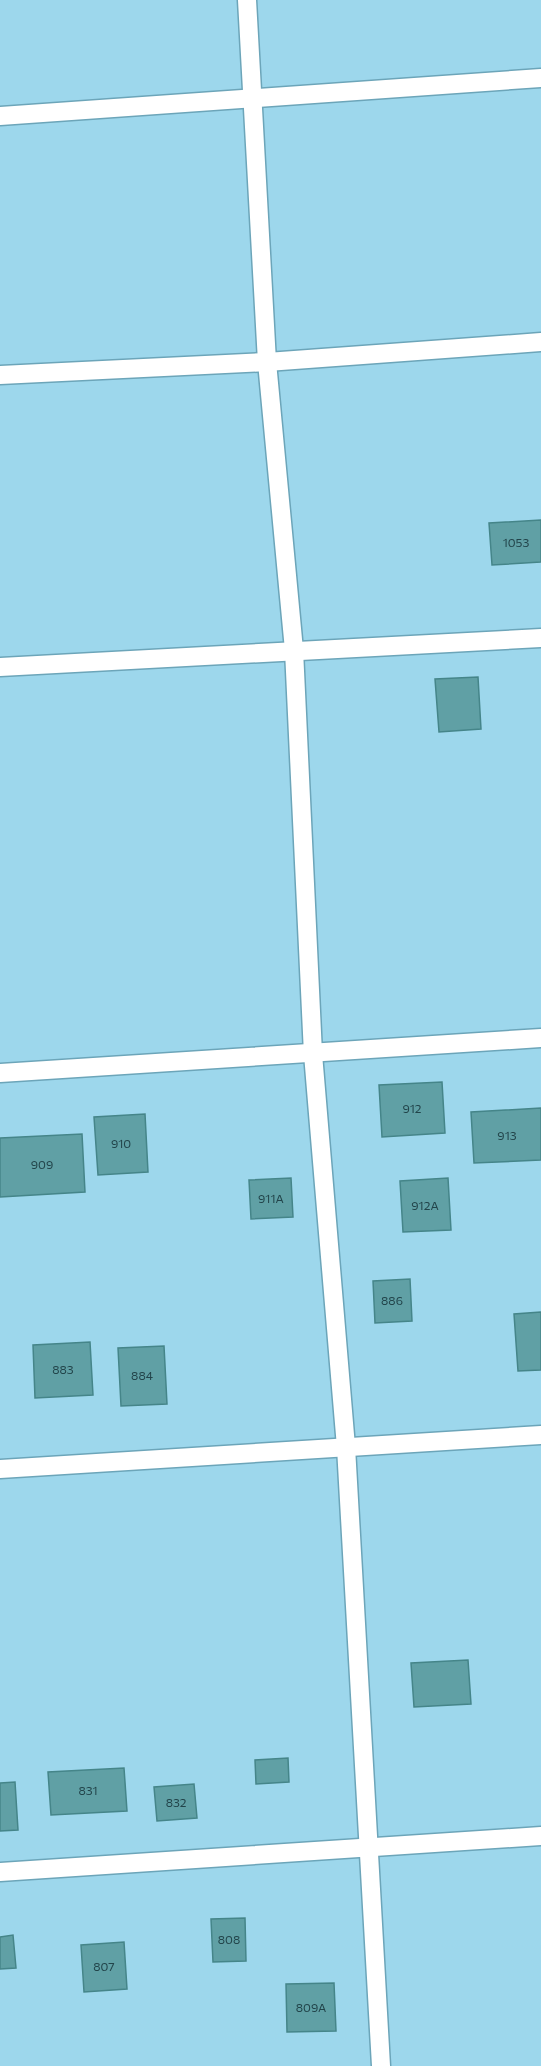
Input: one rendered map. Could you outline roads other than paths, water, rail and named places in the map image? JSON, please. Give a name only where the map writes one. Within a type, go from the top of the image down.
[{"type":"lane","points":[[247,0],[267,362],[294,650],[314,1054],[346,1447],[381,2066]]},
{"type":"lane","points":[[0,116],[253,96],[541,78]]},
{"type":"lane","points":[[0,375],[267,362],[541,342]]},
{"type":"lane","points":[[0,667],[294,650],[413,647],[541,638]]},
{"type":"lane","points":[[0,1073],[541,1038]]},
{"type":"lane","points":[[0,1469],[541,1435]]},
{"type":"lane","points":[[0,1872],[541,1836]]}]
